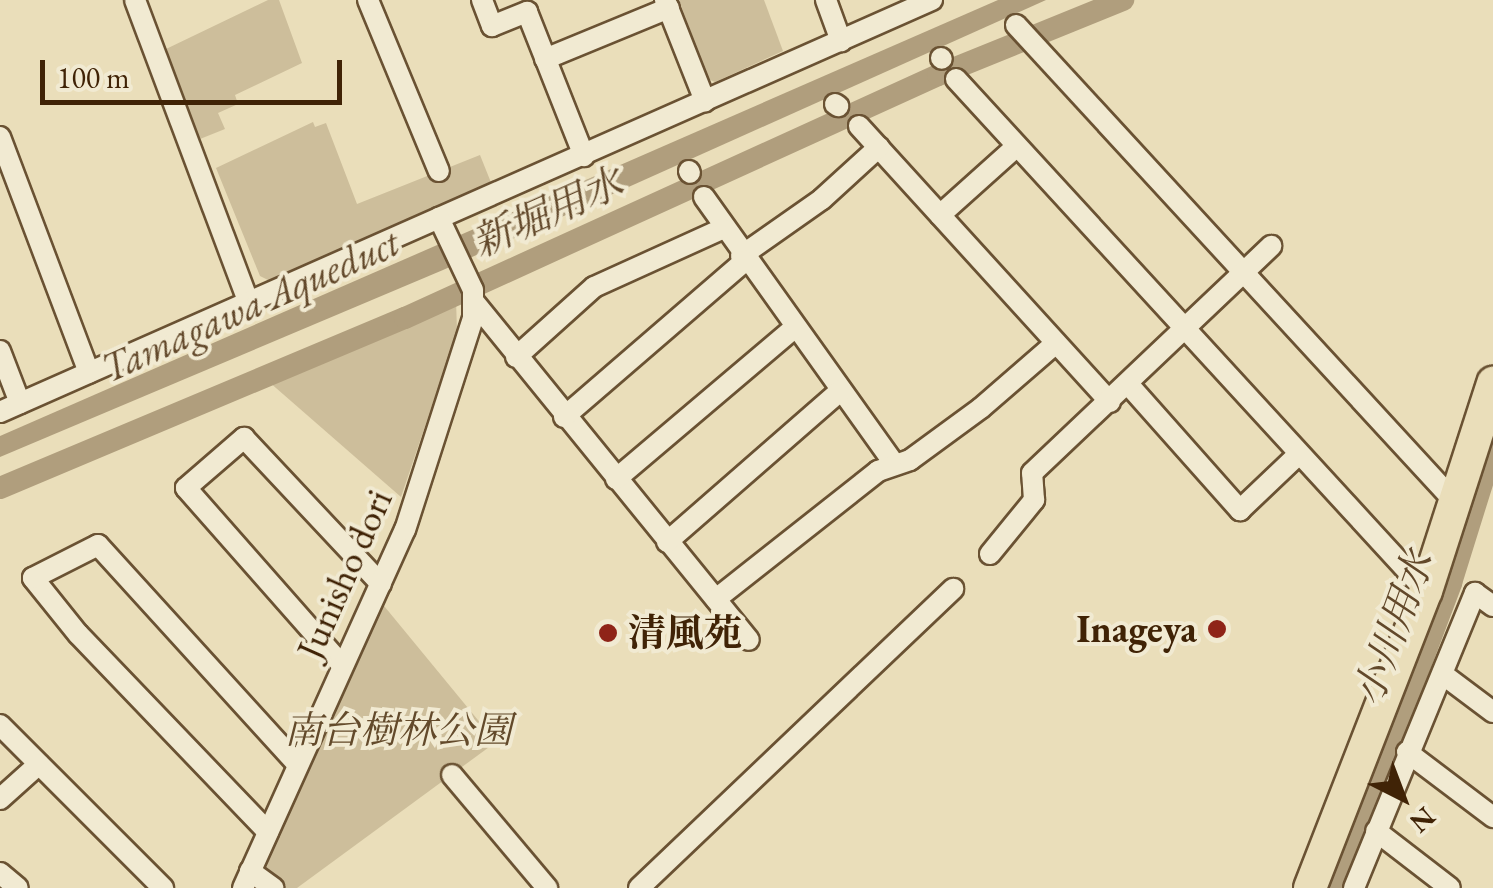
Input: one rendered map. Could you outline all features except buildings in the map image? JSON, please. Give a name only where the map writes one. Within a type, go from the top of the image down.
[{"type":"main road","points":[[1310,888],[1426,591],[1493,383]]},
{"type":"street","points":[[135,0],[248,303]]},
{"type":"street","points":[[368,0],[440,171]]},
{"type":"street","points":[[482,0],[492,26],[527,12],[584,156]]},
{"type":"street","points":[[826,0],[841,41]]},
{"type":"street","points":[[0,351],[10,407],[932,0]]},
{"type":"street","points":[[546,59],[667,4],[705,102]]},
{"type":"street","points":[[1025,36],[1246,271],[1454,501]]},
{"type":"street","points":[[956,78],[1182,330],[1426,591]]},
{"type":"street","points":[[859,126],[1110,402]]},
{"type":"street","points":[[0,136],[89,373]]},
{"type":"street","points":[[940,215],[1017,146]]},
{"type":"street","points":[[564,417],[743,258],[822,199],[878,147]]},
{"type":"street","points":[[704,196],[743,258],[894,463]]},
{"type":"street","points":[[439,218],[472,291],[516,357],[748,640]]},
{"type":"street","points":[[516,357],[594,288],[722,228]]},
{"type":"street","points":[[990,554],[1034,500],[1032,473],[1271,246]]},
{"type":"street","name":"Junisho dori","points":[[247,879],[381,584],[428,463],[472,291]]},
{"type":"street","points":[[616,480],[795,327]]},
{"type":"street","points":[[716,600],[894,463],[910,460],[981,408],[1056,343]]},
{"type":"street","points":[[1128,384],[1240,510],[1298,456]]},
{"type":"street","points":[[667,542],[840,390]]},
{"type":"street","points":[[342,665],[186,488],[244,438],[381,584]]},
{"type":"street","points":[[268,832],[78,634],[33,578],[98,545],[297,764]]},
{"type":"street","points":[[639,888],[953,589]]},
{"type":"street","points":[[1354,888],[1407,752],[1445,676],[1475,592],[1493,606]]},
{"type":"street","points":[[1445,676],[1493,712]]},
{"type":"street","points":[[0,725],[163,888]]},
{"type":"street","points":[[1407,752],[1493,817]]},
{"type":"street","points":[[0,799],[39,764]]},
{"type":"street","points":[[452,775],[547,888]]},
{"type":"street","points":[[1376,832],[1450,888]]},
{"type":"street","points":[[0,874],[18,888]]},
{"type":"street","points":[[247,879],[273,888]]},
{"type":"green space","points":[[268,0],[279,0],[302,63],[235,95],[238,104],[218,113],[225,129],[200,139],[166,49]]},
{"type":"green space","points":[[679,0],[764,0],[783,51],[715,82],[708,79]]},
{"type":"green space","points":[[313,122],[315,127],[326,123],[357,204],[480,155],[492,185],[272,282],[260,276],[216,168]]},
{"type":"green space","points":[[456,299],[457,332],[401,497],[268,381]]},
{"type":"green space","name":"南台樹林公園","points":[[380,601],[496,742],[297,888],[284,888],[261,866]]},
{"type":"water","points":[[998,0],[1046,0],[443,270],[0,457],[0,436]]},
{"type":"waterway","name":"新堀用水","points":[[0,488],[405,318],[938,75],[1123,0]]},
{"type":"waterway","name":"小川用水","points":[[1336,888],[1451,583],[1493,448]]},
{"type":"place","name":"Inageya","points":[[1217,629]]},
{"type":"place","name":"清風苑","points":[[608,633]]},
{"type":"water label","name":"Tamagawa Aqueduct","points":[[250,305]]}]
